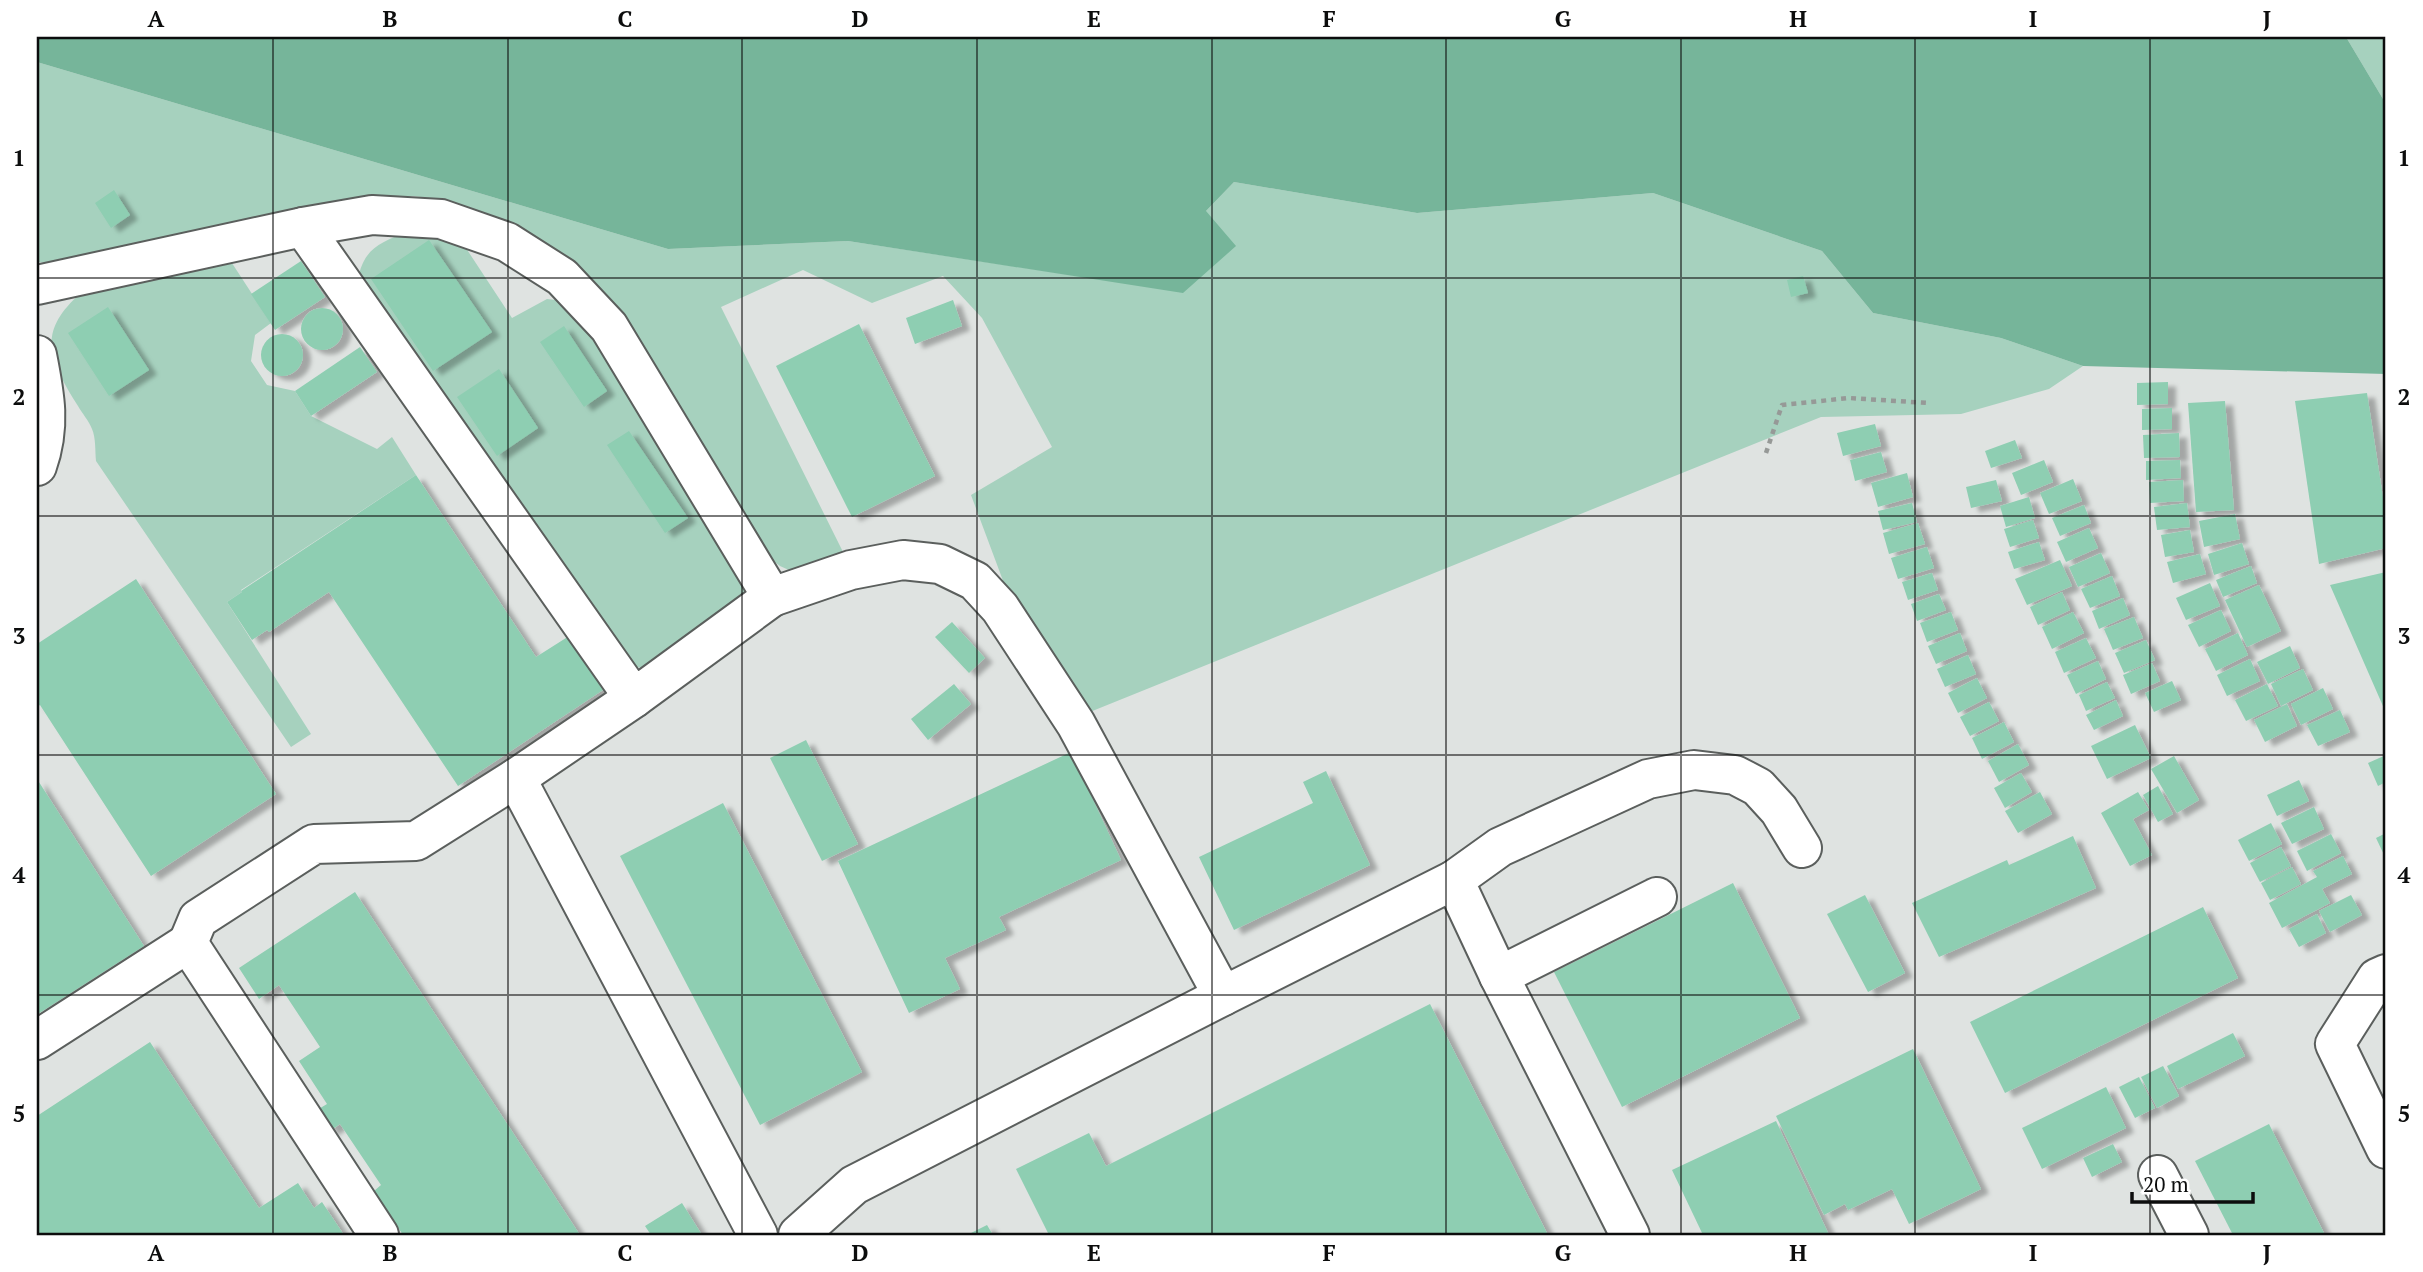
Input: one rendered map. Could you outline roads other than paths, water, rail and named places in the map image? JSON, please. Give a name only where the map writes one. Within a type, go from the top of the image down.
[{"type":"lane","points":[[37,285],[303,227],[372,215],[441,219],[507,242],[562,277],[609,327],[772,597]]},
{"type":"lane","points":[[303,227],[634,698]]},
{"type":"lane","points":[[37,355],[44,393],[45,443],[37,466]]},
{"type":"lane","points":[[37,1040],[188,943],[198,919],[314,844],[416,841],[516,778],[634,698],[772,597],[851,570],[903,560],[940,564],[975,581],[1000,608],[1076,724],[1223,996]]},
{"type":"lane","points":[[798,1235],[853,1185],[1454,880],[1500,847],[1648,779],[1694,770],[1735,775],[1758,787],[1779,810],[1802,848]]},
{"type":"lane","points":[[516,778],[758,1235]]},
{"type":"lane","points":[[1454,880],[1499,976],[1630,1235]]},
{"type":"lane","points":[[1499,976],[1657,897]]},
{"type":"lane","points":[[188,943],[379,1235]]},
{"type":"lane","points":[[2386,974],[2376,978],[2335,1044],[2386,1149]]},
{"type":"lane","points":[[2158,1175],[2189,1235]]}]
